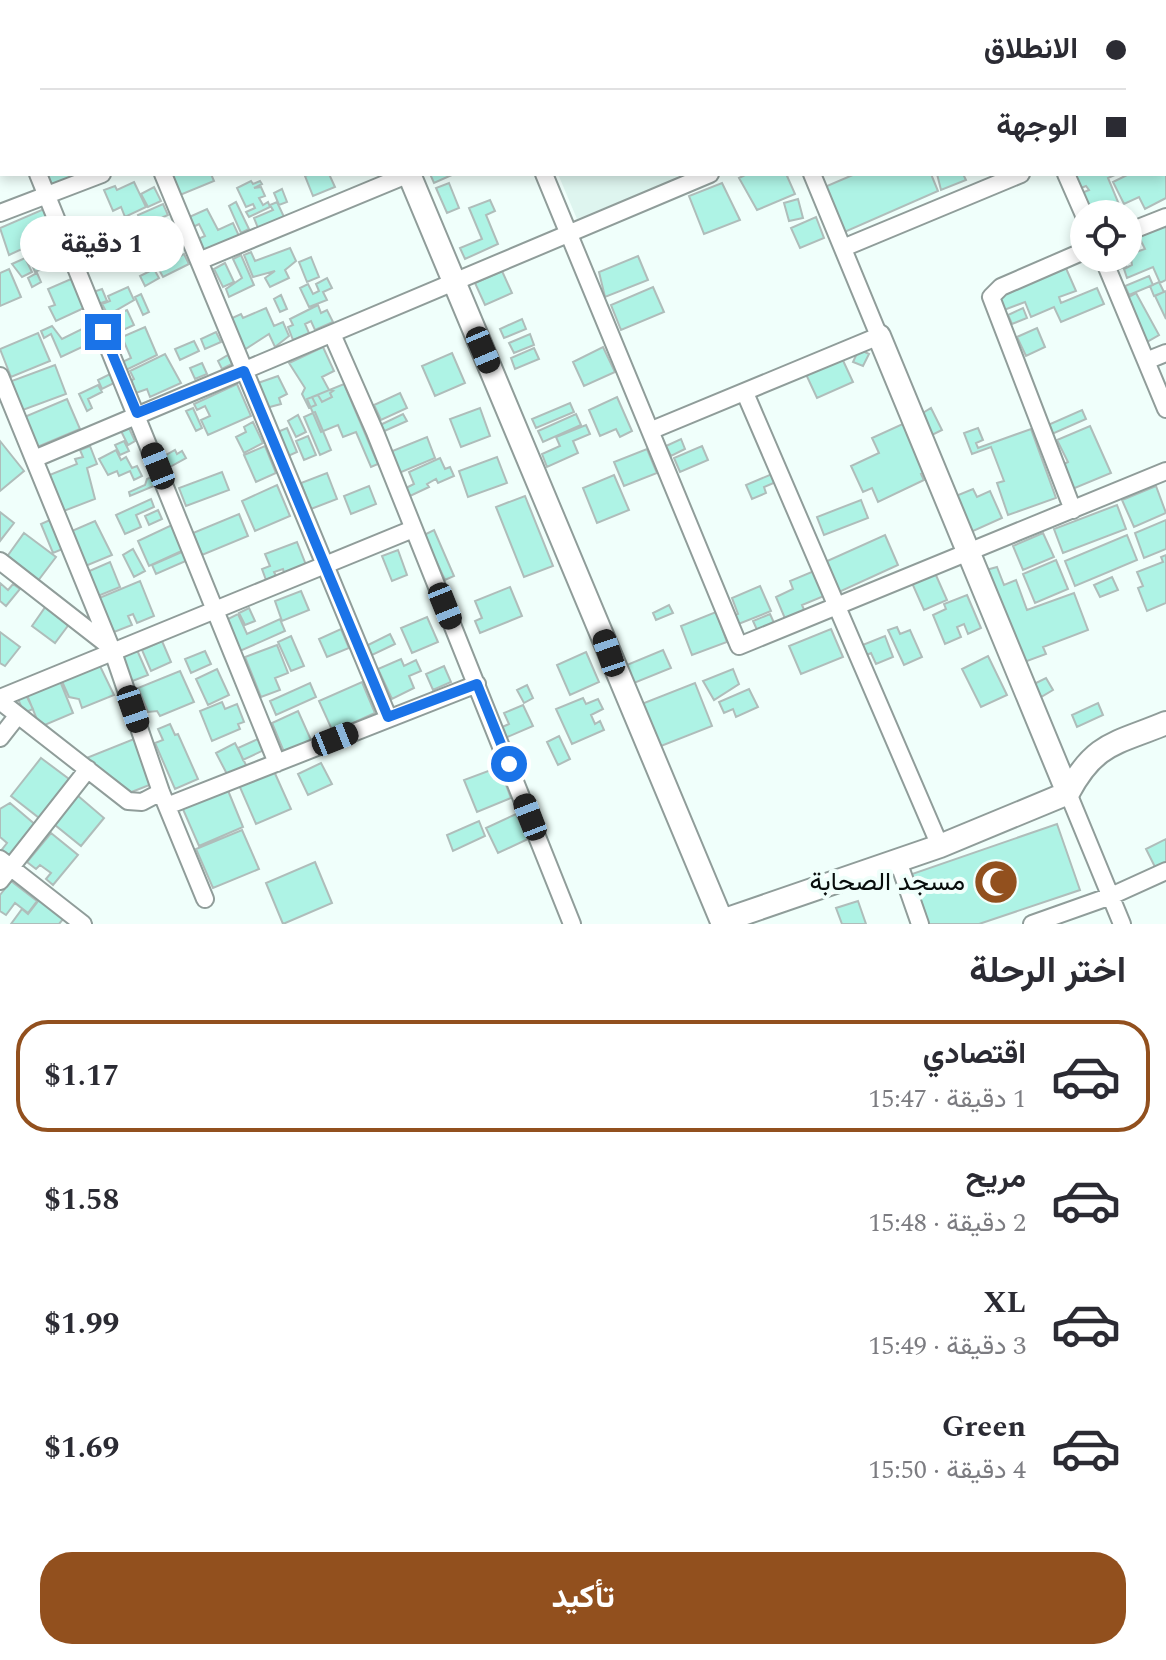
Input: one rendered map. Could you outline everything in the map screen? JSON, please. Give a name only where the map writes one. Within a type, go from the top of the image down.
[{"type":"street","points":[[39,176],[277,763]]},
{"type":"street","points":[[0,213],[97,176]]},
{"type":"street","points":[[164,176],[388,717]]},
{"type":"street","points":[[199,261],[404,176]]},
{"type":"street","points":[[410,176],[564,536],[627,701],[722,923],[940,846],[1068,793],[1081,769],[1096,752],[1166,723]]},
{"type":"street","points":[[545,176],[739,646],[1166,471]]},
{"type":"street","points":[[813,176],[1122,924]]},
{"type":"street","points":[[843,248],[1016,176]]},
{"type":"street","points":[[1067,176],[1077,200]]},
{"type":"street","points":[[34,459],[137,413],[332,334],[686,179]]},
{"type":"street","points":[[1142,226],[1166,217]]},
{"type":"street","points":[[1070,257],[1001,287],[991,297],[1073,510]]},
{"type":"street","points":[[1109,272],[1166,409]]},
{"type":"street","points":[[332,334],[477,684],[572,924]]},
{"type":"street","points":[[652,430],[879,336]]},
{"type":"street","points":[[1146,361],[1166,353]]},
{"type":"street","points":[[0,376],[112,651],[164,799],[205,899]]},
{"type":"street","points":[[745,393],[840,607],[940,846]]},
{"type":"street","points":[[413,529],[112,651],[0,700],[134,803],[164,799],[277,763],[477,684]]},
{"type":"street","points":[[0,561],[112,651]]},
{"type":"street","points":[[0,738],[18,715]]},
{"type":"street","points":[[81,924],[4,869],[88,769]]},
{"type":"street","points":[[898,861],[920,924]]},
{"type":"street","points":[[1032,924],[1111,896],[1166,871]]},
{"type":"shaded area","points":[[559,176],[678,176],[678,178],[577,219]]},
{"type":"building","points":[[44,176],[75,176],[50,188]]},
{"type":"building","points":[[172,176],[212,176],[214,181],[180,195]]},
{"type":"building","points":[[305,176],[330,176],[335,187],[313,196]]},
{"type":"building","points":[[431,176],[450,176],[434,183]]},
{"type":"building","points":[[787,176],[795,194],[757,210],[739,178]]},
{"type":"building","points":[[850,176],[932,176],[938,191],[840,234],[820,189]]},
{"type":"building","points":[[938,176],[964,176],[966,180],[941,190]]},
{"type":"building","points":[[1070,176],[1112,176],[1108,178],[1117,200],[1079,200],[1077,195],[1089,190],[1086,186],[1076,190]]},
{"type":"building","points":[[1125,176],[1166,176],[1166,198],[1145,209],[1139,197],[1122,200],[1113,182]]},
{"type":"building","points":[[251,181],[253,184],[260,181],[262,184],[254,188],[261,187],[265,196],[259,198],[263,205],[268,202],[270,207],[249,217],[246,212],[255,208],[253,204],[246,207],[237,188]]},
{"type":"building","points":[[134,182],[146,207],[125,217],[121,207],[113,211],[104,190],[115,186],[117,190]]},
{"type":"building","points":[[449,183],[459,208],[447,213],[436,188]]},
{"type":"building","points":[[722,183],[740,220],[704,234],[689,196]]},
{"type":"building","points":[[154,187],[161,201],[148,207],[141,194]]},
{"type":"building","points":[[282,189],[287,202],[279,205],[274,193]]},
{"type":"building","points":[[798,199],[803,218],[789,221],[784,203]]},
{"type":"building","points":[[490,200],[495,211],[486,215],[498,244],[465,259],[460,248],[482,239],[469,208]]},
{"type":"building","points":[[236,202],[249,229],[241,233],[229,206]]},
{"type":"building","points":[[277,202],[284,217],[258,228],[254,218],[273,210],[270,205]]},
{"type":"building","points":[[163,204],[168,215],[143,226],[138,215]]},
{"type":"building","points":[[44,209],[59,243],[28,257],[24,248],[9,255],[0,228]]},
{"type":"building","points":[[207,209],[218,230],[233,223],[239,236],[204,252],[198,239],[205,236],[199,224],[191,228],[187,218]]},
{"type":"building","points":[[816,217],[824,238],[800,248],[791,228]]},
{"type":"building","points":[[75,223],[81,235],[73,239],[67,227]]},
{"type":"building","points":[[1166,225],[1166,280],[1160,283],[1153,267],[1142,272],[1142,250],[1145,249],[1142,236]]},
{"type":"building","points":[[167,247],[174,260],[184,254],[189,264],[163,277],[151,255]]},
{"type":"building","points":[[290,248],[296,261],[285,270],[289,278],[270,287],[265,278],[275,271],[253,277],[244,255],[251,252],[255,261]]},
{"type":"building","points":[[46,254],[51,254],[53,264],[35,272],[32,265]]},
{"type":"building","points":[[241,255],[254,285],[229,297],[226,289],[242,278],[233,259]]},
{"type":"building","points":[[638,256],[648,280],[605,297],[599,272]]},
{"type":"building","points":[[311,257],[319,277],[307,282],[299,262]]},
{"type":"building","points":[[25,258],[32,272],[22,277],[12,264]]},
{"type":"building","points":[[225,263],[234,282],[223,287],[214,269]]},
{"type":"building","points":[[1065,266],[1076,291],[1059,297],[1061,303],[1097,288],[1104,304],[1061,322],[1054,307],[1031,317],[1025,302],[1004,310],[997,294]]},
{"type":"building","points":[[9,269],[21,297],[0,306],[0,273]]},
{"type":"building","points":[[154,269],[159,278],[145,286],[140,276]]},
{"type":"building","points":[[502,271],[512,293],[485,305],[475,283]]},
{"type":"building","points":[[1125,272],[1141,272],[1127,278]]},
{"type":"building","points":[[37,273],[41,282],[32,287],[28,278]]},
{"type":"building","points":[[1149,276],[1153,285],[1129,295],[1125,286]]},
{"type":"building","points":[[327,278],[332,288],[323,292],[327,300],[309,307],[300,288],[308,284],[313,294],[319,291],[316,284]]},
{"type":"building","points":[[71,279],[84,308],[56,321],[49,307],[55,305],[48,289]]},
{"type":"building","points":[[1159,282],[1164,292],[1154,296],[1150,286]]},
{"type":"building","points":[[128,287],[134,300],[108,315],[102,304],[110,301],[108,296]]},
{"type":"building","points":[[653,287],[664,312],[621,330],[611,305]]},
{"type":"building","points":[[102,289],[107,301],[98,304],[93,292]]},
{"type":"building","points":[[1166,291],[1166,319],[1155,296]]},
{"type":"building","points":[[1136,293],[1159,335],[1145,343],[1125,299]]},
{"type":"building","points":[[141,294],[149,312],[143,315],[135,297]]},
{"type":"building","points":[[281,295],[287,309],[280,312],[274,299]]},
{"type":"building","points":[[318,305],[321,313],[327,310],[333,322],[315,330],[311,321],[305,324],[309,333],[293,340],[288,327],[293,325],[290,319]]},
{"type":"building","points":[[266,308],[274,326],[283,322],[289,336],[275,347],[269,334],[244,350],[230,319],[241,314],[243,318]]},
{"type":"building","points":[[1023,308],[1027,318],[1012,324],[1008,315]]},
{"type":"building","points":[[127,310],[134,325],[110,336],[103,320]]},
{"type":"building","points":[[522,319],[526,329],[504,338],[500,329]]},
{"type":"building","points":[[90,325],[97,340],[61,357],[51,334],[44,338],[41,331],[52,326],[62,339]]},
{"type":"building","points":[[145,327],[157,355],[124,371],[120,363],[131,358],[122,337]]},
{"type":"building","points":[[1037,328],[1045,347],[1026,356],[1017,337]]},
{"type":"building","points":[[216,332],[221,342],[205,349],[201,339]]},
{"type":"building","points":[[38,333],[50,361],[11,377],[0,349]]},
{"type":"building","points":[[530,334],[534,345],[514,353],[509,343]]},
{"type":"building","points":[[194,341],[199,351],[180,360],[175,349]]},
{"type":"building","points":[[323,347],[334,371],[322,377],[329,390],[333,391],[330,393],[332,397],[322,402],[318,395],[312,397],[316,405],[309,408],[302,394],[305,388],[289,363]]},
{"type":"building","points":[[603,347],[615,372],[584,386],[573,362]]},
{"type":"building","points":[[534,348],[539,359],[515,369],[511,358]]},
{"type":"building","points":[[859,349],[869,354],[863,366],[853,362]]},
{"type":"building","points":[[452,353],[465,383],[435,396],[422,366]]},
{"type":"building","points":[[165,354],[181,383],[150,397],[147,389],[133,394],[128,382],[134,379],[130,371]]},
{"type":"building","points":[[840,354],[853,382],[817,398],[804,370]]},
{"type":"building","points":[[228,355],[232,364],[222,369],[218,361]]},
{"type":"building","points":[[202,363],[207,374],[195,379],[190,368]]},
{"type":"building","points":[[55,365],[66,394],[20,411],[9,382]]},
{"type":"building","points":[[110,374],[114,383],[102,389],[98,380]]},
{"type":"building","points":[[278,376],[287,394],[279,398],[281,404],[266,408],[255,384]]},
{"type":"building","points":[[237,384],[251,416],[208,435],[201,420],[210,416],[205,406],[197,410],[194,404]]},
{"type":"building","points":[[344,384],[378,464],[371,467],[356,432],[343,437],[338,425],[321,432],[307,399]]},
{"type":"building","points":[[98,385],[102,392],[88,399],[92,408],[87,411],[79,394]]},
{"type":"building","points":[[400,393],[407,408],[381,420],[374,405]]},
{"type":"building","points":[[617,397],[632,431],[620,437],[616,429],[600,436],[589,410]]},
{"type":"building","points":[[67,399],[80,429],[35,448],[22,418]]},
{"type":"building","points":[[570,403],[574,412],[536,428],[532,419]]},
{"type":"building","points":[[193,408],[202,428],[196,431],[186,411]]},
{"type":"building","points":[[480,408],[490,436],[461,447],[450,419]]},
{"type":"building","points":[[931,408],[942,430],[932,435],[921,414]]},
{"type":"building","points":[[1082,410],[1086,419],[1052,434],[1048,425]]},
{"type":"building","points":[[315,412],[331,450],[320,455],[304,417]]},
{"type":"building","points":[[403,414],[407,421],[380,433],[376,427]]},
{"type":"building","points":[[576,414],[581,425],[543,442],[538,431]]},
{"type":"building","points":[[298,415],[306,432],[296,437],[288,421]]},
{"type":"building","points":[[253,422],[263,443],[244,453],[236,437],[246,432],[244,427]]},
{"type":"building","points":[[907,422],[929,470],[921,474],[924,480],[878,502],[872,488],[863,492],[851,466],[879,453],[872,438]]},
{"type":"building","points":[[586,425],[590,434],[573,441],[578,453],[547,467],[542,454],[560,446],[556,437]]},
{"type":"building","points":[[1090,426],[1111,473],[1070,490],[1060,466],[1068,462],[1057,440]]},
{"type":"building","points":[[129,428],[135,441],[128,445],[121,431]]},
{"type":"building","points":[[287,428],[297,452],[286,457],[275,433]]},
{"type":"building","points":[[978,428],[983,440],[976,443],[978,448],[1031,429],[1056,498],[1008,515],[997,483],[1004,481],[991,447],[972,454],[964,433]]},
{"type":"building","points":[[308,436],[316,455],[304,460],[296,441]]},
{"type":"building","points":[[427,437],[435,458],[399,473],[390,452]]},
{"type":"building","points":[[681,439],[685,449],[671,456],[666,446]]},
{"type":"building","points":[[0,441],[24,471],[0,491]]},
{"type":"building","points":[[124,441],[129,451],[120,455],[115,445]]},
{"type":"building","points":[[90,446],[97,464],[87,468],[95,499],[61,512],[47,476],[77,464],[75,459],[83,457],[80,450]]},
{"type":"building","points":[[265,446],[276,473],[256,482],[244,455]]},
{"type":"building","points":[[702,446],[708,460],[680,472],[674,458]]},
{"type":"building","points":[[647,449],[657,473],[624,486],[614,462]]},
{"type":"building","points":[[116,450],[121,460],[126,457],[132,468],[137,466],[142,476],[134,480],[130,471],[119,476],[117,471],[108,475],[99,459]]},
{"type":"building","points":[[175,450],[177,454],[182,451],[186,458],[168,468],[166,455]]},
{"type":"building","points":[[497,457],[507,483],[468,497],[459,471]]},
{"type":"building","points":[[440,458],[445,469],[450,467],[454,476],[438,483],[436,479],[427,484],[429,487],[408,497],[404,489],[414,484],[409,472]]},
{"type":"building","points":[[222,472],[229,490],[186,506],[179,488]]},
{"type":"building","points":[[327,473],[337,499],[311,509],[301,483]]},
{"type":"building","points":[[772,474],[776,482],[764,487],[766,493],[752,499],[746,485]]},
{"type":"building","points":[[156,475],[161,483],[130,496],[129,492],[145,485],[147,479]]},
{"type":"building","points":[[614,475],[629,510],[597,523],[583,488]]},
{"type":"building","points":[[277,485],[290,516],[255,531],[242,501]]},
{"type":"building","points":[[369,486],[376,504],[351,514],[344,496]]},
{"type":"building","points":[[1156,486],[1166,513],[1134,527],[1122,500]]},
{"type":"building","points":[[973,489],[977,497],[990,491],[1002,518],[962,536],[946,500]]},
{"type":"building","points":[[525,496],[553,566],[524,577],[496,507]]},
{"type":"building","points":[[151,499],[154,507],[136,515],[141,527],[125,534],[116,515]]},
{"type":"building","points":[[861,500],[868,518],[824,535],[817,517]]},
{"type":"building","points":[[1117,505],[1126,529],[1063,553],[1054,529]]},
{"type":"building","points":[[158,510],[162,519],[149,525],[145,516]]},
{"type":"building","points":[[0,512],[14,523],[0,541]]},
{"type":"building","points":[[239,514],[248,536],[202,555],[193,533]]},
{"type":"building","points":[[52,519],[65,548],[53,553],[41,524]]},
{"type":"building","points":[[1166,520],[1166,549],[1144,558],[1135,533]]},
{"type":"building","points":[[95,521],[112,555],[83,567],[65,534]]},
{"type":"building","points":[[174,524],[186,549],[149,566],[138,541]]},
{"type":"building","points":[[434,530],[454,576],[445,580],[424,535]]},
{"type":"building","points":[[24,533],[56,557],[37,582],[6,558]]},
{"type":"building","points":[[1043,533],[1054,557],[1023,570],[1013,546]]},
{"type":"building","points":[[885,535],[898,565],[839,592],[825,562]]},
{"type":"building","points":[[1127,535],[1137,560],[1075,586],[1065,561]]},
{"type":"building","points":[[297,542],[306,565],[284,573],[283,569],[274,572],[276,576],[266,580],[262,569],[270,566],[265,554]]},
{"type":"building","points":[[133,549],[145,571],[134,577],[123,555]]},
{"type":"building","points":[[398,550],[407,575],[392,581],[382,556]]},
{"type":"building","points":[[184,551],[188,560],[156,574],[152,565]]},
{"type":"building","points":[[1166,555],[1166,603],[1147,611],[1138,588],[1143,586],[1137,572],[1163,562],[1161,557]]},
{"type":"building","points":[[1056,560],[1068,589],[1035,603],[1023,574]]},
{"type":"building","points":[[110,562],[120,587],[98,596],[87,572]]},
{"type":"building","points":[[997,567],[1004,585],[1016,580],[1027,610],[1074,593],[1088,630],[1043,647],[1046,654],[1019,664],[986,570]]},
{"type":"building","points":[[814,571],[824,596],[802,605],[805,612],[786,621],[776,597],[793,589],[790,581]]},
{"type":"building","points":[[935,573],[947,600],[924,610],[912,583]]},
{"type":"building","points":[[1112,577],[1118,590],[1100,597],[1094,585]]},
{"type":"building","points":[[140,581],[154,616],[137,623],[133,614],[128,616],[132,625],[114,632],[107,617],[100,620],[92,601]]},
{"type":"building","points":[[0,583],[8,590],[13,584],[20,589],[6,606],[0,601]]},
{"type":"building","points":[[760,586],[771,611],[736,625],[732,616],[738,614],[732,598]]},
{"type":"building","points":[[510,587],[522,616],[480,633],[475,621],[482,618],[475,601]]},
{"type":"building","points":[[301,591],[309,610],[282,621],[275,601]]},
{"type":"building","points":[[967,595],[981,628],[968,634],[964,624],[957,627],[961,637],[945,644],[933,615],[946,609],[944,604]]},
{"type":"building","points":[[669,605],[673,613],[656,620],[653,613]]},
{"type":"building","points":[[46,606],[70,623],[55,643],[32,626]]},
{"type":"building","points":[[249,608],[255,621],[245,625],[239,613]]},
{"type":"building","points":[[716,612],[727,642],[692,655],[681,626]]},
{"type":"building","points":[[238,614],[247,634],[280,619],[285,631],[240,651],[226,620]]},
{"type":"building","points":[[770,614],[775,625],[758,632],[753,621]]},
{"type":"building","points":[[427,617],[438,642],[412,653],[401,628]]},
{"type":"building","points":[[897,627],[900,634],[910,630],[922,657],[904,665],[888,630]]},
{"type":"building","points":[[341,629],[349,648],[327,657],[319,639]]},
{"type":"building","points":[[831,629],[843,657],[801,674],[789,646]]},
{"type":"building","points":[[0,632],[20,647],[5,666],[0,663]]},
{"type":"building","points":[[390,634],[395,644],[370,656],[366,646]]},
{"type":"building","points":[[291,636],[304,666],[291,671],[278,642]]},
{"type":"building","points":[[885,636],[893,657],[876,664],[871,653],[864,656],[860,646]]},
{"type":"building","points":[[162,641],[171,662],[151,671],[142,650]]},
{"type":"building","points":[[277,645],[288,673],[275,678],[280,690],[261,697],[245,657]]},
{"type":"building","points":[[137,650],[148,675],[130,682],[119,658]]},
{"type":"building","points":[[663,650],[671,668],[629,685],[622,667]]},
{"type":"building","points":[[205,651],[211,664],[191,673],[185,659]]},
{"type":"building","points":[[586,652],[599,682],[570,695],[557,665]]},
{"type":"building","points":[[988,656],[1007,695],[981,707],[962,669]]},
{"type":"building","points":[[401,659],[404,666],[416,660],[421,671],[409,676],[414,688],[392,699],[378,669]]},
{"type":"building","points":[[99,664],[114,695],[82,708],[79,699],[69,697],[61,679]]},
{"type":"building","points":[[444,666],[451,682],[433,690],[426,674]]},
{"type":"building","points":[[217,669],[229,695],[208,705],[196,679]]},
{"type":"building","points":[[733,669],[739,684],[714,700],[703,681]]},
{"type":"building","points":[[180,671],[194,702],[160,716],[157,711],[148,712],[138,688]]},
{"type":"building","points":[[58,676],[73,713],[40,727],[25,690]]},
{"type":"building","points":[[1046,678],[1053,690],[1041,697],[1034,684]]},
{"type":"building","points":[[362,682],[375,713],[333,732],[319,701]]},
{"type":"building","points":[[310,683],[316,697],[276,715],[270,701]]},
{"type":"building","points":[[695,683],[712,726],[656,748],[639,705]]},
{"type":"building","points":[[527,685],[533,698],[524,703],[517,690]]},
{"type":"building","points":[[749,689],[758,707],[736,717],[733,709],[724,713],[719,702]]},
{"type":"building","points":[[26,695],[33,709],[24,713],[18,699]]},
{"type":"building","points":[[583,698],[586,704],[598,699],[603,709],[591,715],[595,724],[600,721],[604,730],[572,744],[556,709]]},
{"type":"building","points":[[222,702],[225,709],[237,704],[244,722],[238,724],[240,729],[212,741],[200,711]]},
{"type":"building","points":[[1098,703],[1103,715],[1077,727],[1072,715]]},
{"type":"building","points":[[523,705],[533,726],[505,738],[500,728],[509,724],[504,713]]},
{"type":"building","points":[[298,711],[311,740],[284,752],[272,723]]},
{"type":"building","points":[[170,724],[175,735],[178,734],[198,779],[175,789],[155,743],[163,740],[158,729]]},
{"type":"building","points":[[559,736],[570,759],[558,765],[547,742]]},
{"type":"building","points":[[260,738],[264,750],[243,760],[238,748]]},
{"type":"building","points":[[134,739],[152,784],[129,793],[84,759]]},
{"type":"building","points":[[235,743],[247,767],[228,776],[216,753]]},
{"type":"building","points":[[41,758],[73,782],[43,821],[11,796]]},
{"type":"building","points":[[321,763],[332,784],[308,795],[298,774]]},
{"type":"building","points":[[499,767],[511,798],[477,812],[464,780]]},
{"type":"building","points":[[273,769],[291,809],[256,824],[239,785]]},
{"type":"building","points":[[227,788],[243,827],[199,846],[182,807]]},
{"type":"building","points":[[77,795],[104,818],[81,846],[55,825]]},
{"type":"building","points":[[10,803],[38,827],[11,861],[0,852],[7,843],[0,837],[0,809]]},
{"type":"building","points":[[516,814],[528,839],[498,853],[486,828]]},
{"type":"building","points":[[479,821],[485,836],[453,851],[447,835]]},
{"type":"building","name":"مسجد الصحابة","points":[[1057,824],[1080,890],[979,924],[929,924],[912,874]]},
{"type":"building","points":[[242,830],[259,869],[213,888],[196,849]]},
{"type":"building","points":[[51,833],[78,855],[53,885],[46,879],[51,873],[40,865],[36,869],[27,862]]},
{"type":"building","points":[[1166,839],[1166,865],[1156,869],[1146,849]]},
{"type":"building","points":[[315,862],[332,903],[283,924],[266,883]]},
{"type":"building","points":[[11,881],[37,901],[28,913],[15,903],[6,915],[0,911],[0,895]]},
{"type":"building","points":[[39,900],[64,918],[59,924],[11,924],[22,909],[28,914]]},
{"type":"building","points":[[858,901],[866,924],[842,924],[836,908]]},
{"type":"place","name":"مسجد الصحابة","points":[[996,882]]},
{"type":"route","points":[[103,332],[137,413],[244,371],[388,717],[477,684],[509,764]]}]
